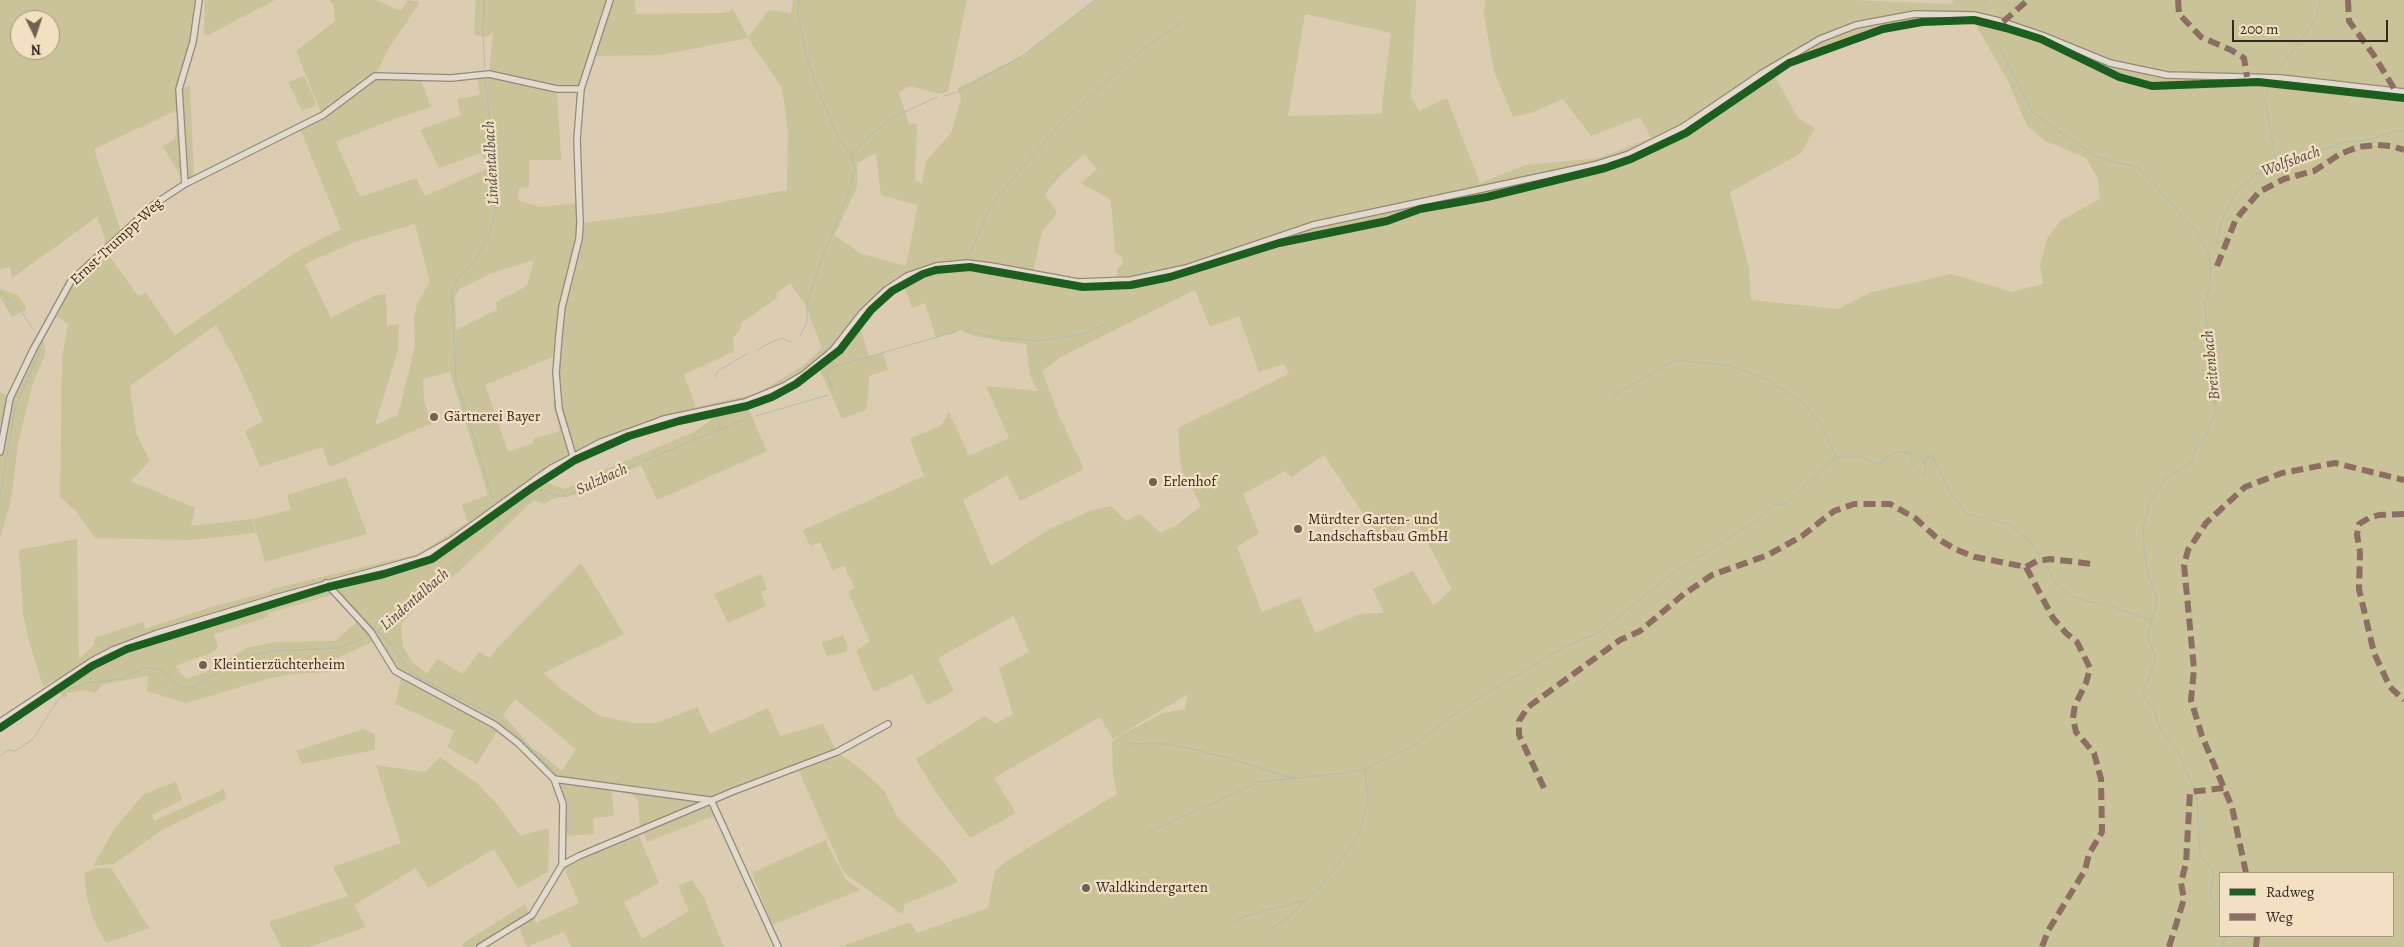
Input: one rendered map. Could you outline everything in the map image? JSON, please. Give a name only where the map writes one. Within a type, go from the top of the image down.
[{"type":"street","points":[[185,184],[179,90],[193,42],[199,0]]},
{"type":"street","points":[[573,456],[559,409],[556,373],[562,307],[579,239],[578,140],[581,89],[610,0]]},
{"type":"street","points":[[0,722],[92,661],[120,647],[155,634],[326,583],[401,565],[433,552],[537,478],[573,456],[627,432],[664,419],[745,402],[784,386],[803,375],[833,350],[862,313],[886,290],[918,272],[936,266],[967,263],[1078,282],[1115,282],[1146,278],[1186,268],[1313,225],[1594,165],[1638,150],[1683,128],[1764,72],[1820,39],[1856,25],[1889,18],[1943,13],[1974,15],[2021,27],[2110,62],[2167,75],[2281,78],[2404,92]]},
{"type":"street","name":"Ernst-Trumpp-Weg","points":[[0,452],[10,398],[33,350],[71,281],[156,203],[185,184],[323,115],[375,76],[435,78],[489,74],[557,89],[581,89]]},
{"type":"street","points":[[326,583],[371,632],[395,671],[495,725],[518,743],[554,779],[563,804],[562,865],[532,915],[480,947]]},
{"type":"street","points":[[562,865],[631,833],[711,800],[837,752],[888,724]]},
{"type":"street","points":[[554,779],[711,800]]},
{"type":"street","points":[[711,800],[778,947]]},
{"type":"shaded area","points":[[0,0],[197,0],[190,46],[177,91],[177,110],[94,149],[122,234],[105,250],[104,236],[97,217],[12,278],[10,267],[0,270]]},
{"type":"shaded area","points":[[205,0],[275,0],[208,35],[204,34]]},
{"type":"shaded area","points":[[329,0],[376,0],[401,11],[408,0],[420,2],[389,48],[375,76],[420,78],[431,107],[394,119],[336,142],[360,197],[416,178],[425,196],[489,168],[481,153],[439,168],[420,130],[461,115],[457,99],[480,95],[477,75],[489,74],[493,32],[487,37],[474,35],[476,0],[635,0],[636,14],[725,13],[733,9],[748,37],[769,10],[791,13],[793,0],[967,0],[948,91],[941,94],[909,86],[899,93],[909,124],[917,123],[915,181],[922,183],[926,161],[951,133],[961,99],[958,88],[1022,56],[1095,0],[1416,0],[1411,98],[1419,111],[1447,98],[1480,183],[1526,165],[1600,158],[1651,138],[1640,117],[1591,136],[1563,99],[1533,112],[1513,117],[1494,71],[1484,15],[1485,0],[1852,0],[1952,4],[1953,0],[2404,0],[2404,947],[840,947],[910,922],[917,933],[988,908],[995,871],[1007,861],[1117,794],[1113,774],[1112,742],[1119,736],[1163,713],[1185,709],[1188,694],[1113,739],[1100,717],[994,778],[1016,813],[970,838],[937,794],[916,759],[985,716],[995,724],[1013,714],[999,668],[1029,652],[1014,616],[938,658],[954,691],[927,705],[912,674],[874,692],[856,651],[870,641],[848,592],[855,588],[844,565],[833,571],[820,542],[810,546],[803,530],[924,476],[910,439],[942,425],[949,412],[969,456],[1009,438],[986,386],[1038,391],[1030,375],[1026,344],[971,335],[961,330],[936,338],[925,303],[912,308],[903,284],[882,300],[859,325],[869,356],[883,353],[888,370],[869,376],[867,409],[842,419],[819,368],[796,384],[772,397],[747,406],[767,451],[657,500],[641,465],[578,494],[558,497],[544,504],[534,500],[456,574],[442,583],[418,605],[401,624],[403,647],[413,663],[427,674],[437,659],[463,674],[479,652],[490,658],[497,648],[581,563],[624,634],[543,673],[561,689],[600,716],[633,723],[657,723],[697,707],[710,734],[768,708],[780,736],[823,724],[837,752],[640,829],[638,800],[626,789],[611,787],[614,816],[593,818],[594,834],[563,836],[564,820],[554,779],[499,728],[477,764],[447,747],[454,731],[396,704],[401,675],[377,640],[331,661],[331,672],[291,674],[267,679],[186,703],[147,691],[148,676],[103,684],[95,693],[83,690],[67,693],[65,699],[56,689],[0,728],[0,722],[54,685],[53,680],[43,687],[28,638],[23,613],[19,550],[77,539],[79,659],[94,645],[95,638],[143,622],[145,629],[211,607],[269,592],[272,589],[418,554],[468,522],[462,505],[488,495],[450,372],[423,379],[424,401],[432,423],[330,467],[322,447],[260,467],[245,431],[263,421],[239,367],[216,325],[130,386],[136,433],[150,461],[131,481],[195,508],[191,526],[252,519],[256,533],[190,540],[95,538],[76,511],[60,497],[62,358],[68,324],[53,314],[71,281],[105,250],[138,296],[146,293],[175,335],[298,251],[341,229],[299,126],[322,115],[296,51],[335,21],[333,4]],"holes":[[[1305,14],[1391,33],[1381,114],[1288,116]],[[1973,20],[2008,81],[2027,126],[2046,141],[2086,158],[2098,179],[2100,199],[2060,221],[2047,239],[2040,264],[2043,284],[2012,292],[1952,274],[1872,292],[1838,309],[1751,300],[1749,268],[1730,192],[1801,153],[1815,128],[1798,118],[1773,73],[1789,63],[1816,52],[1883,29],[1922,22]],[[748,38],[782,88],[788,132],[787,190],[662,213],[581,223],[580,203],[539,207],[518,200],[519,188],[529,187],[529,160],[561,160],[557,89],[581,89],[590,56],[661,55]],[[876,153],[881,195],[918,205],[906,266],[861,254],[834,235],[857,188],[857,163]],[[1084,154],[1097,169],[1081,183],[1111,200],[1115,252],[1122,257],[1123,264],[1117,269],[1117,278],[1097,279],[1057,276],[1033,271],[1042,232],[1057,213],[1045,194],[1061,175]],[[415,224],[430,282],[417,304],[414,318],[415,347],[398,415],[375,425],[398,350],[399,324],[387,326],[386,294],[374,296],[331,318],[305,264],[354,242]],[[534,260],[527,286],[496,302],[497,310],[456,330],[455,297],[459,289],[492,273]],[[790,283],[805,304],[822,348],[803,366],[756,394],[696,407],[684,375],[734,351],[733,338],[740,330],[741,323],[777,298],[776,294]],[[1195,290],[1210,327],[1239,316],[1259,372],[1284,364],[1289,374],[1178,428],[1181,469],[1201,506],[1177,525],[1161,533],[1140,514],[1126,521],[1111,506],[1090,511],[1050,529],[991,566],[963,500],[1007,475],[1020,501],[1084,469],[1059,416],[1042,371],[1059,358]],[[557,355],[557,387],[553,404],[560,431],[533,439],[534,443],[508,452],[485,385]],[[712,414],[711,420],[692,433],[604,470],[587,481],[564,489],[542,481],[575,460],[629,436],[679,421]],[[1324,455],[1380,539],[1416,520],[1452,589],[1433,605],[1413,571],[1373,589],[1384,613],[1360,614],[1315,633],[1300,597],[1262,612],[1237,547],[1259,533],[1243,494],[1285,471],[1292,477]],[[335,594],[360,619],[335,641],[275,642],[247,648],[208,671],[186,679],[175,666],[217,649],[214,634],[268,617],[268,613]],[[515,699],[576,749],[562,771],[532,747],[503,715]]]},
{"type":"shaded area","points":[[304,76],[317,105],[302,111],[288,82]]},
{"type":"shaded area","points":[[190,86],[194,180],[185,184],[163,146],[175,139],[179,109],[179,89]]},
{"type":"shaded area","points":[[0,289],[18,295],[27,309],[12,317],[0,297]]},
{"type":"shaded area","points":[[42,333],[46,352],[32,386],[18,444],[11,500],[0,539],[0,452],[4,428],[0,422],[0,391],[9,398]]},
{"type":"shaded area","points":[[346,477],[367,534],[265,562],[253,519],[291,510],[287,495]]},
{"type":"shaded area","points":[[761,574],[767,589],[761,592],[766,606],[728,623],[714,594]]},
{"type":"shaded area","points":[[843,635],[848,647],[846,652],[827,656],[822,643]]},
{"type":"shaded area","points":[[363,729],[375,734],[375,750],[302,764],[296,751]]},
{"type":"shaded area","points":[[841,755],[860,768],[885,792],[898,818],[942,860],[958,882],[905,904],[902,914],[848,876],[842,869],[799,771]]},
{"type":"shaded area","points":[[440,757],[478,784],[502,810],[520,836],[549,828],[548,872],[518,888],[494,849],[428,888],[416,868],[354,905],[366,927],[310,947],[281,947],[269,922],[348,896],[333,867],[401,843],[376,765],[425,772]]},
{"type":"shaded area","points":[[176,781],[182,800],[152,815],[154,821],[224,789],[226,799],[162,830],[114,864],[93,866],[115,828],[143,795]]},
{"type":"shaded area","points":[[708,805],[716,815],[647,842],[643,831]]},
{"type":"shaded area","points":[[638,833],[659,883],[624,902],[642,939],[689,911],[678,886],[692,880],[703,896],[724,947],[571,947],[564,932],[527,947],[519,927],[533,917],[536,923],[579,903],[564,868]]},
{"type":"shaded area","points":[[825,840],[846,880],[860,890],[772,925],[752,873]]},
{"type":"shaded area","points":[[97,868],[111,868],[149,928],[106,943],[93,918],[87,898],[84,873]]},
{"type":"shaded area","points":[[525,904],[530,915],[477,947],[463,947],[462,944]]},
{"type":"waterway","name":"Lindentalbach","points":[[484,0],[483,35],[485,68]]},
{"type":"waterway","points":[[799,0],[798,14],[805,52],[838,138],[851,155],[855,169],[849,192],[824,253],[807,302],[807,322],[800,336]]},
{"type":"waterway","points":[[944,96],[957,92],[1022,56],[1095,0]]},
{"type":"waterway","name":"Breitenbach","points":[[1985,0],[1987,4]]},
{"type":"waterway","points":[[2279,69],[2317,17],[2320,0]]},
{"type":"waterway","points":[[969,256],[988,212],[999,195],[1062,122],[1144,48],[1183,22]]},
{"type":"waterway","name":"Breitenbach","points":[[1999,46],[2033,113],[2097,157],[2139,168],[2197,232],[2210,257],[2210,283],[2205,305],[2216,411],[2205,438],[2196,447],[2192,462],[2165,479],[2150,502],[2143,529],[2147,571],[2157,599],[2148,637],[2156,659],[2142,694],[2154,709],[2160,729],[2177,750],[2193,786],[2197,798],[2200,855],[2214,872],[2210,891],[2212,900],[2219,907]]},
{"type":"waterway","name":"Lindentalbach","points":[[485,80],[495,161],[495,213],[488,238],[476,259],[456,281],[452,292],[456,380],[493,498]]},
{"type":"waterway","points":[[2268,90],[2265,102],[2277,167]]},
{"type":"waterway","points":[[852,154],[868,137],[894,117],[937,97]]},
{"type":"waterway","name":"Wolfsbach","points":[[2216,243],[2223,218],[2235,193],[2256,174],[2277,168],[2344,142],[2367,140],[2400,130],[2404,133]]},
{"type":"waterway","points":[[0,292],[18,307],[34,330]]},
{"type":"waterway","points":[[965,330],[987,336],[1037,341],[1083,334],[1106,324]]},
{"type":"waterway","points":[[833,390],[827,375],[828,371],[833,367],[958,331]]},
{"type":"waterway","points":[[757,351],[765,345],[782,338],[791,342]]},
{"type":"waterway","points":[[0,495],[15,408],[41,349]]},
{"type":"waterway","points":[[715,377],[718,371],[748,353]]},
{"type":"waterway","points":[[1612,396],[1676,360],[1732,366],[1768,380],[1802,402],[1821,424],[1836,457]]},
{"type":"waterway","points":[[756,416],[828,395]]},
{"type":"waterway","points":[[717,416],[720,428]]},
{"type":"waterway","name":"Sulzbach","points":[[644,461],[745,419]]},
{"type":"waterway","points":[[1149,832],[1259,782],[1345,773],[1365,769],[1415,745],[1448,719],[1484,695],[1566,646],[1598,633],[1673,573],[1759,519],[1774,505],[1785,504],[1836,457],[1862,457],[1873,463],[1882,463],[1888,456],[1899,452],[1910,453],[1911,465],[1925,475],[1924,459],[1932,455],[1952,496],[1967,514],[1981,518]]},
{"type":"waterway","name":"Sulzbach","points":[[540,490],[559,496],[568,496],[635,465]]},
{"type":"waterway","name":"Sulzbach","points":[[502,524],[532,495]]},
{"type":"waterway","name":"Lindentalbach","points":[[376,633],[501,525],[499,519]]},
{"type":"waterway","points":[[1991,520],[2010,525],[2030,541],[2041,557]]},
{"type":"waterway","points":[[2047,567],[2055,583],[2073,597],[2103,605]]},
{"type":"waterway","points":[[2111,606],[2150,620]]},
{"type":"waterway","points":[[380,632],[411,672],[422,679]]},
{"type":"waterway","name":"Lindentalbach","points":[[0,756],[8,750],[15,751],[33,739],[58,700],[69,689],[88,683],[121,679],[143,668],[161,670],[179,687],[193,687],[220,671],[240,664],[252,656],[271,651],[339,648],[369,636]]},
{"type":"waterway","points":[[426,681],[497,717]]},
{"type":"waterway","points":[[502,721],[556,773]]},
{"type":"waterway","points":[[1128,744],[1158,743],[1183,747],[1225,757],[1295,779]]},
{"type":"waterway","points":[[1231,923],[1246,916],[1306,900],[1324,883],[1359,835],[1368,799],[1365,769]]},
{"type":"waterway","points":[[559,783],[608,790]]},
{"type":"waterway","points":[[614,791],[672,799]]},
{"type":"waterway","points":[[1270,929],[1289,917],[1306,900]]},
{"type":"waterway","name":"Breitenbach","points":[[2222,947],[2225,937]]},
{"type":"marked path","points":[[2003,22],[2028,0]]},
{"type":"marked path","points":[[2178,0],[2179,14],[2201,37],[2244,58],[2247,77]]},
{"type":"marked path","points":[[2348,0],[2349,21],[2373,54],[2395,90]]},
{"type":"marked path","points":[[2217,266],[2236,219],[2259,192],[2284,179],[2314,171],[2340,154],[2358,147],[2377,145],[2391,146],[2404,150]]},
{"type":"marked path","points":[[2246,872],[2232,807],[2202,736],[2191,700],[2194,669],[2184,565],[2188,550],[2206,523],[2245,487],[2282,473],[2335,463],[2404,480]]},
{"type":"marked path","points":[[1544,788],[1519,735],[1519,721],[1528,707],[1620,640],[1640,631],[1684,594],[1712,575],[1768,555],[1802,536],[1834,511],[1854,504],[1890,504],[1915,518],[1938,539],[1955,549],[1975,557],[2026,567]]},
{"type":"marked path","points":[[2404,514],[2379,515],[2369,518],[2359,524],[2357,535],[2360,552],[2359,589],[2374,653],[2390,687],[2404,700]]},
{"type":"marked path","points":[[2026,567],[2037,561],[2050,559],[2093,564]]},
{"type":"marked path","points":[[2026,567],[2053,618],[2077,642],[2090,668],[2086,683],[2075,705],[2073,718],[2076,732],[2094,753],[2101,779],[2102,832],[2089,854],[2085,870],[2048,931],[2042,947]]},
{"type":"marked path","points":[[2169,947],[2184,899],[2181,883],[2186,863],[2190,792],[2224,788]]},
{"type":"marked path","points":[[2256,947],[2257,937]]},
{"type":"cycle path","points":[[0,728],[92,666],[127,649],[328,587],[384,574],[432,559],[533,487],[575,460],[629,436],[679,421],[747,406],[772,397],[796,384],[840,350],[871,310],[892,291],[923,274],[936,270],[970,267],[1083,287],[1131,285],[1170,277],[1279,243],[1387,221],[1420,209],[1487,197],[1605,168],[1631,159],[1686,133],[1789,63],[1883,29],[1922,22],[1974,20],[2006,28],[2041,39],[2119,77],[2152,86],[2258,82],[2404,98]]},
{"type":"place","name":"Gärtnerei Bayer","points":[[434,417]]},
{"type":"place","name":"Erlenhof","points":[[1153,482]]},
{"type":"place","name":"Mürdter Garten- und Landschaftsbau GmbH","points":[[1298,529]]},
{"type":"place","name":"Kleintierzüchterheim","points":[[203,665]]},
{"type":"place","name":"Waldkindergarten","points":[[1086,888]]}]
